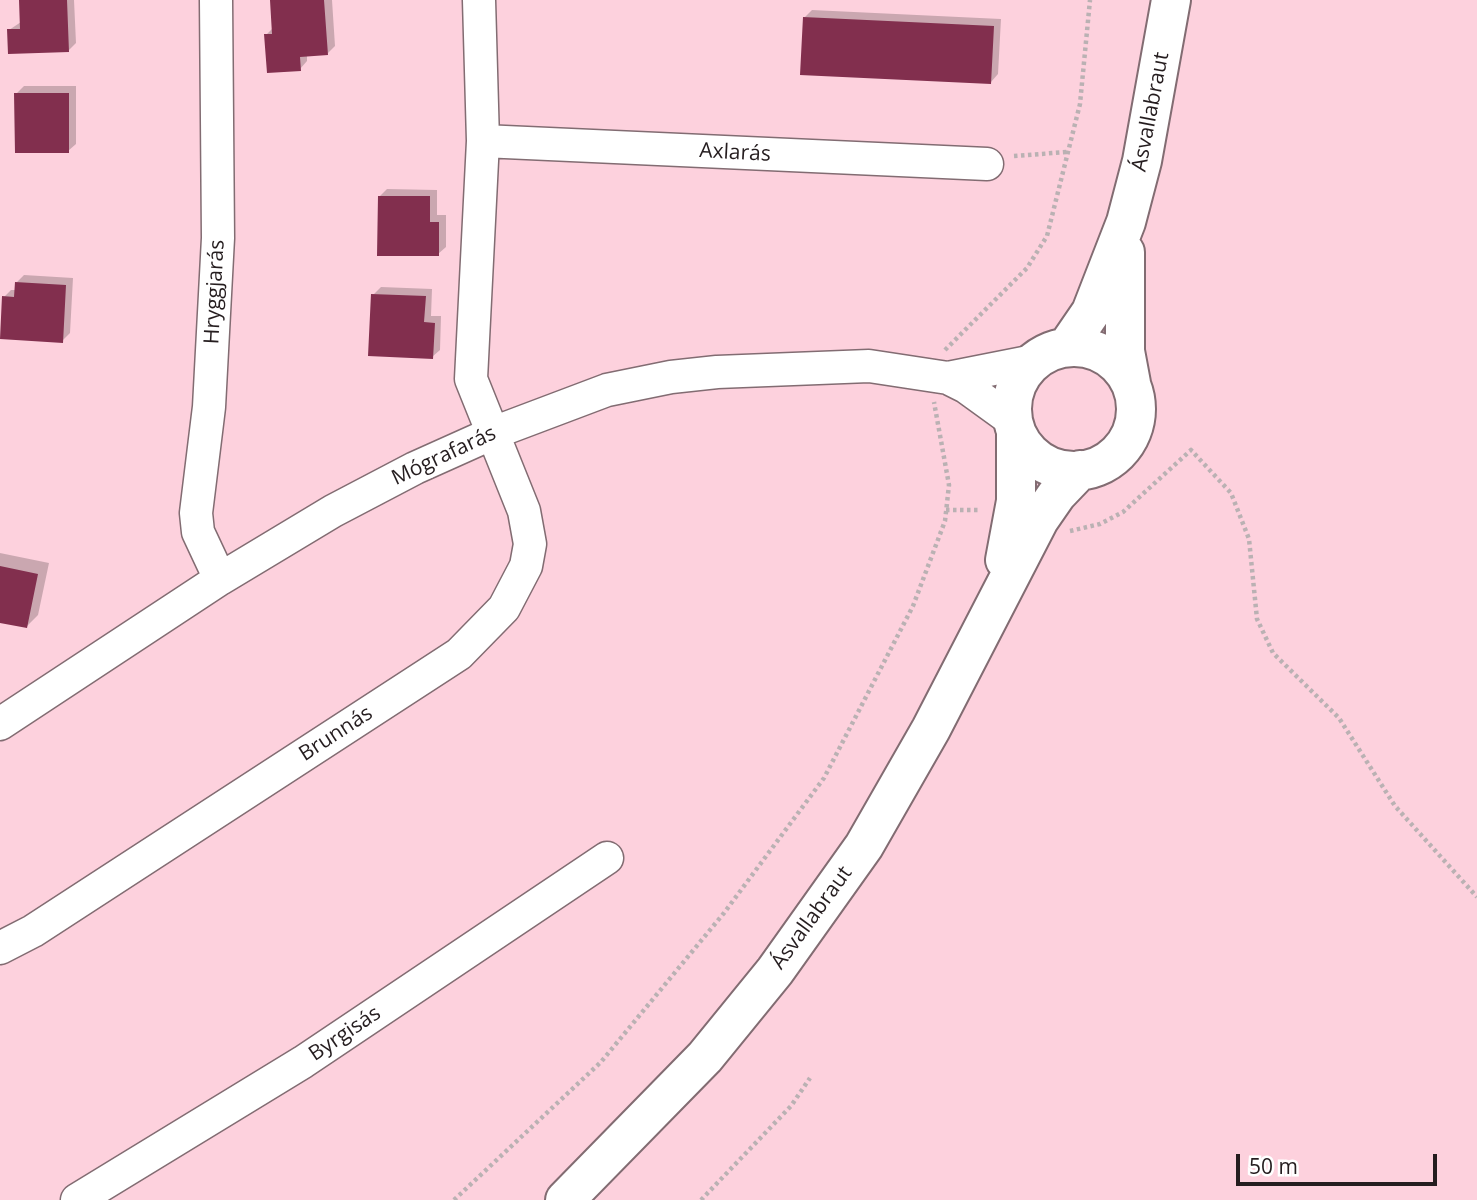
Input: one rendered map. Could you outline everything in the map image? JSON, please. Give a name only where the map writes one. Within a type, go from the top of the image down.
[{"type":"main road","name":"Ásvallabraut","points":[[1051,354],[1097,300],[1126,222],[1142,162],[1171,0]]},
{"type":"main road","name":"Ásvallabraut","points":[[1126,222],[1124,319],[1131,383]]},
{"type":"main road","points":[[1087,348],[1105,355],[1121,367],[1131,383],[1136,402],[1135,422],[1128,440],[1107,460],[1080,470],[1049,465],[1035,457],[1014,426],[1015,388],[1051,354],[1087,348]]},
{"type":"main road","name":"Ásvallabraut","points":[[1000,593],[1016,501],[1014,426]]},
{"type":"main road","name":"Ásvallabraut","points":[[565,1200],[705,1057],[775,971],[864,846],[931,729],[1045,510],[1080,470]]},
{"type":"street","name":"Hryggjarás","points":[[216,0],[218,238],[209,407],[196,513],[198,532],[220,579]]},
{"type":"street","points":[[479,0],[483,141],[471,379],[493,433]]},
{"type":"street","name":"Axlarás","points":[[483,141],[987,164]]},
{"type":"street","name":"Mógrafarás","points":[[942,377],[1051,354]]},
{"type":"street","name":"Mógrafarás","points":[[0,724],[220,579],[332,512],[415,468],[493,433],[607,390],[671,377],[828,366],[904,369],[942,377],[966,387],[1014,426]]},
{"type":"street","name":"Brunnás","points":[[0,948],[44,923],[459,654],[504,608],[526,566],[530,544],[524,511],[493,433]]},
{"type":"street","name":"Byrgisás","points":[[77,1200],[303,1062],[607,858]]},
{"type":"path","points":[[454,1200],[601,1062],[724,912],[824,778],[913,606],[936,552],[949,485],[933,408],[942,377],[946,346],[1027,268],[1048,236],[1080,104],[1090,0]]},
{"type":"path","points":[[987,164],[1021,153],[1067,152]]},
{"type":"path","points":[[1059,528],[1068,532],[1101,524],[1123,513],[1191,450],[1231,493],[1249,539],[1257,619],[1273,653],[1339,718],[1395,806],[1477,897]]},
{"type":"path","points":[[946,510],[986,510]]},
{"type":"path","points":[[701,1200],[791,1106],[810,1078]]},
{"type":"shaded area","points":[[0,0],[1477,0],[1477,1200],[0,1200]]},
{"type":"building","points":[[19,0],[67,0],[69,52],[8,54],[7,29],[20,29]]},
{"type":"building","points":[[270,0],[324,0],[328,55],[300,57],[301,71],[267,73],[264,34],[272,34]]},
{"type":"building","points":[[803,17],[994,26],[991,84],[800,75]]},
{"type":"building","points":[[14,93],[69,93],[69,153],[15,153]]},
{"type":"building","points":[[378,196],[430,196],[430,222],[439,222],[439,256],[377,256]]},
{"type":"building","points":[[15,282],[66,285],[63,343],[0,339],[2,296],[14,297]]},
{"type":"building","points":[[371,294],[426,296],[424,322],[435,323],[433,359],[368,356]]},
{"type":"building","points":[[0,566],[38,574],[27,628],[0,623]]}]
